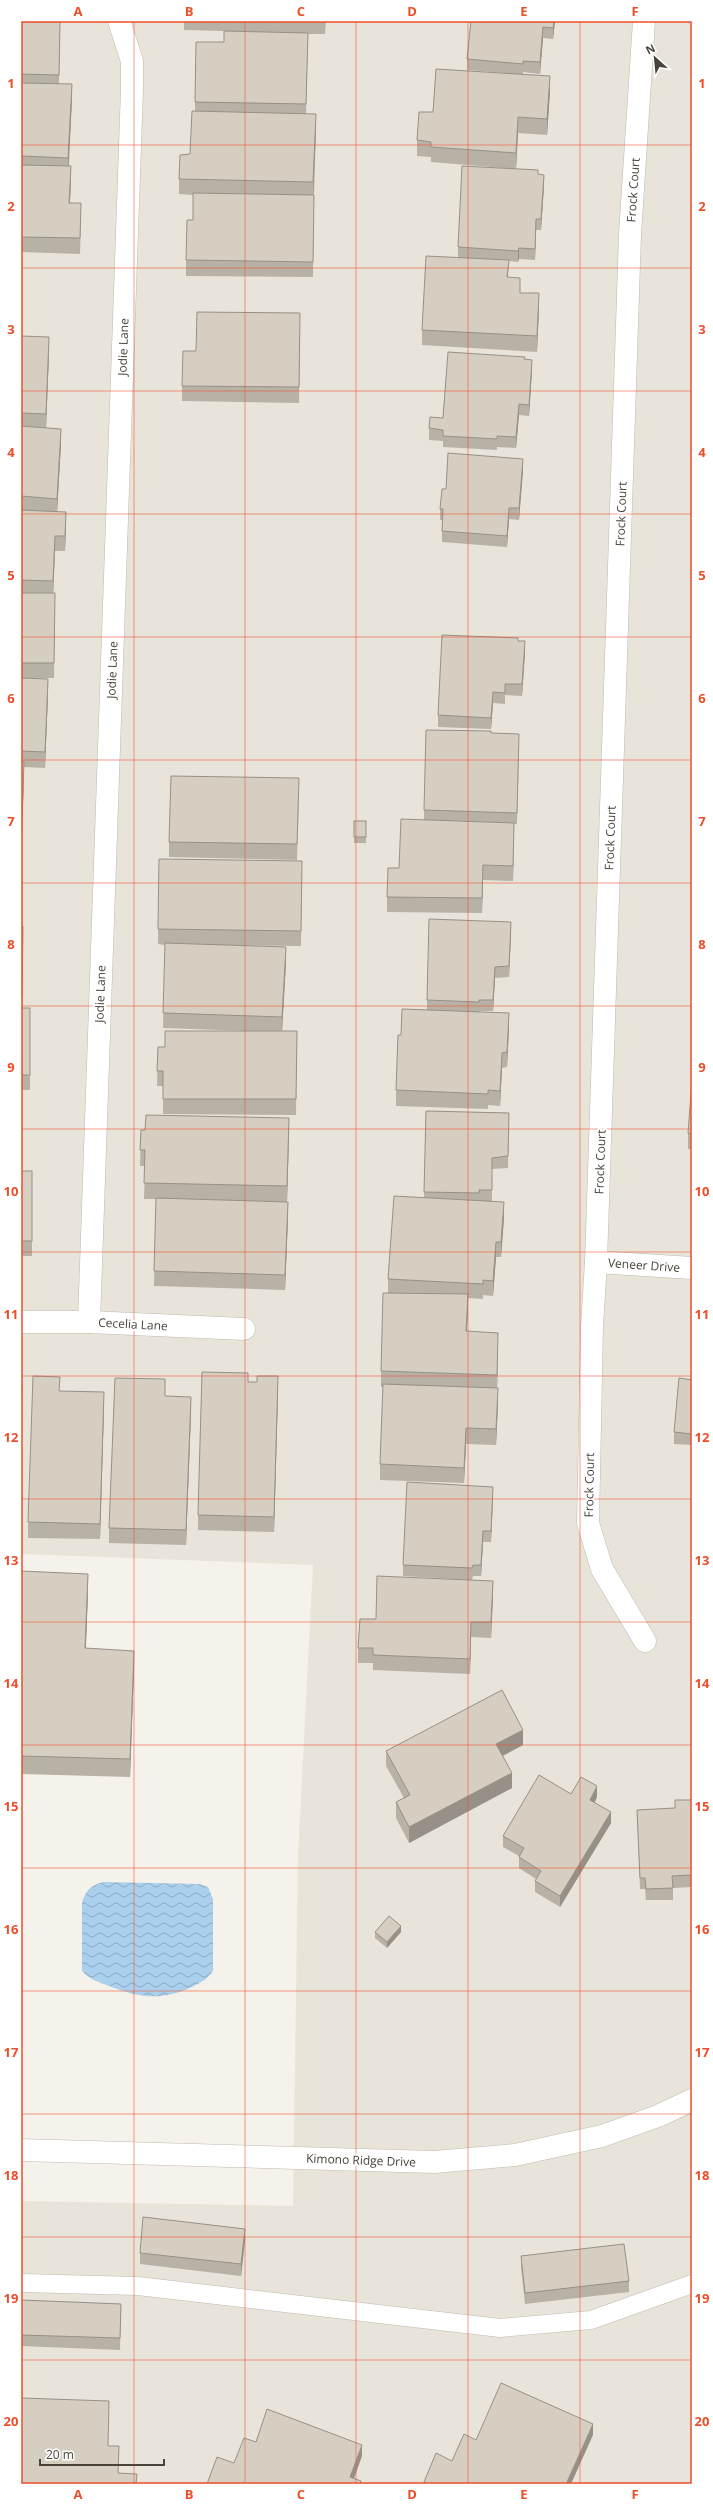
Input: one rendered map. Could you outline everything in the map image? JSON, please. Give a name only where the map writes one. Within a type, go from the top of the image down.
[{"type":"street","name":"Jodie Lane","points":[[88,1322],[132,89],[132,61],[119,21]]},
{"type":"street","name":"Frock Court","points":[[644,21],[630,234],[596,1262],[592,1326],[588,1523],[602,1569],[644,1641]]},
{"type":"street","name":"Veneer Drive","points":[[596,1262],[692,1268]]},
{"type":"street","name":"Cecelia Lane","points":[[21,1322],[88,1322],[244,1329]]},
{"type":"street","name":"Kimono Ridge Drive","points":[[21,2150],[434,2162],[515,2155],[602,2136],[658,2116],[692,2100]]},
{"type":"lane","points":[[21,2283],[138,2286],[500,2328],[591,2320],[692,2284]]},
{"type":"shaded area","points":[[21,21],[692,21],[692,2484],[21,2484],[21,2201],[293,2206],[298,1855],[313,1565],[21,1554]]},
{"type":"water","points":[[103,1882],[200,1884],[208,1887],[213,1899],[213,1971],[211,1974],[206,1979],[192,1987],[160,1996],[130,1993],[88,1977],[82,1971],[82,1903],[89,1889]]},
{"type":"building","points":[[21,21],[60,21],[59,75],[21,74]]},
{"type":"building","points":[[471,21],[554,21],[553,28],[543,27],[540,62],[523,61],[523,64],[467,59]]},
{"type":"building","points":[[224,31],[308,33],[306,104],[195,102],[196,42],[224,42]]},
{"type":"building","points":[[436,69],[550,76],[547,119],[518,117],[516,153],[431,147],[431,142],[417,140],[419,112],[433,112]]},
{"type":"building","points":[[21,83],[72,84],[68,158],[21,156]]},
{"type":"building","points":[[192,111],[316,114],[313,182],[179,179],[180,155],[190,154]]},
{"type":"building","points":[[21,165],[71,166],[69,203],[81,203],[80,238],[21,237]]},
{"type":"building","points":[[462,166],[538,170],[538,174],[544,175],[541,219],[536,219],[535,249],[519,248],[518,251],[458,247]]},
{"type":"building","points":[[193,193],[314,195],[313,262],[186,260],[187,220],[193,220]]},
{"type":"building","points":[[426,256],[509,260],[507,277],[520,278],[520,293],[539,293],[537,336],[422,330]]},
{"type":"building","points":[[197,312],[300,313],[299,387],[182,386],[183,351],[196,351]]},
{"type":"building","points":[[21,336],[49,337],[46,414],[21,413]]},
{"type":"building","points":[[448,352],[525,357],[524,359],[532,360],[529,405],[519,404],[516,437],[497,436],[497,439],[443,436],[443,430],[429,428],[430,417],[443,418]]},
{"type":"building","points":[[21,426],[61,429],[57,499],[21,496]]},
{"type":"building","points":[[448,453],[523,459],[519,508],[509,508],[507,536],[442,531],[443,509],[440,509],[442,489],[446,489]]},
{"type":"building","points":[[21,510],[66,512],[65,536],[55,536],[53,581],[21,580]]},
{"type":"building","points":[[21,593],[55,593],[54,663],[21,663]]},
{"type":"building","points":[[442,635],[518,638],[518,641],[525,641],[522,684],[505,684],[505,693],[493,692],[491,718],[438,715]]},
{"type":"building","points":[[21,678],[48,679],[45,752],[21,751]]},
{"type":"building","points":[[426,730],[491,731],[491,733],[519,734],[517,813],[424,810]]},
{"type":"building","points":[[21,762],[24,762],[22,818],[21,818]]},
{"type":"building","points":[[171,776],[299,778],[297,844],[169,842]]},
{"type":"building","points":[[401,819],[514,823],[513,866],[483,865],[482,898],[387,897],[388,868],[399,868]]},
{"type":"building","points":[[354,821],[366,821],[366,837],[354,837]]},
{"type":"building","points":[[159,859],[302,861],[301,931],[158,929]]},
{"type":"building","points":[[429,919],[511,922],[509,966],[495,967],[493,1000],[479,1000],[479,1002],[427,1000]]},
{"type":"building","points":[[21,926],[23,926],[22,996],[21,996]]},
{"type":"building","points":[[165,943],[286,947],[282,1017],[163,1013]]},
{"type":"building","points":[[21,1008],[30,1008],[30,1075],[21,1075]]},
{"type":"building","points":[[402,1009],[509,1013],[507,1052],[502,1053],[500,1091],[488,1090],[488,1094],[396,1090],[398,1035],[401,1035]]},
{"type":"building","points":[[165,1031],[297,1031],[296,1099],[163,1099],[163,1071],[157,1071],[158,1047],[165,1047]]},
{"type":"building","points":[[692,1081],[692,1134],[688,1133]]},
{"type":"building","points":[[426,1111],[509,1113],[508,1156],[492,1158],[492,1190],[479,1190],[479,1193],[424,1192]]},
{"type":"building","points":[[146,1115],[289,1118],[287,1186],[144,1183],[145,1150],[140,1150],[141,1130],[145,1130]]},
{"type":"building","points":[[21,1171],[32,1171],[32,1241],[21,1241]]},
{"type":"building","points":[[394,1196],[504,1202],[501,1242],[496,1242],[493,1281],[483,1280],[483,1284],[388,1279]]},
{"type":"building","points":[[156,1198],[288,1202],[285,1275],[154,1271]]},
{"type":"building","points":[[383,1293],[468,1294],[466,1331],[498,1333],[497,1375],[381,1371]]},
{"type":"building","points":[[202,1372],[248,1373],[248,1382],[257,1382],[257,1376],[278,1376],[274,1517],[198,1515]]},
{"type":"building","points":[[33,1376],[60,1377],[59,1391],[104,1392],[100,1524],[28,1522]]},
{"type":"building","points":[[115,1378],[165,1379],[165,1396],[191,1397],[186,1530],[109,1528]]},
{"type":"building","points":[[679,1378],[692,1380],[692,1434],[674,1432]]},
{"type":"building","points":[[383,1384],[498,1388],[496,1429],[466,1428],[464,1468],[380,1464]]},
{"type":"building","points":[[21,1386],[22,1386],[21,1418]]},
{"type":"building","points":[[407,1482],[493,1487],[491,1531],[483,1531],[481,1565],[473,1565],[472,1568],[403,1565]]},
{"type":"building","points":[[21,1571],[88,1574],[85,1648],[134,1651],[130,1759],[21,1756]]},
{"type":"building","points":[[377,1576],[493,1581],[491,1622],[471,1622],[470,1659],[373,1655],[373,1648],[358,1648],[360,1619],[376,1619]]},
{"type":"building","points":[[502,1690],[523,1730],[496,1744],[512,1773],[409,1827],[396,1802],[410,1795],[386,1751]]},
{"type":"building","points":[[539,1775],[571,1794],[581,1777],[597,1786],[590,1800],[611,1812],[560,1896],[535,1881],[541,1871],[519,1857],[524,1848],[503,1836]]},
{"type":"building","points":[[675,1800],[692,1800],[692,1875],[672,1876],[673,1888],[646,1889],[645,1878],[640,1878],[637,1810],[675,1808]]},
{"type":"building","points":[[389,1916],[401,1926],[387,1942],[375,1932]]},
{"type":"building","points":[[143,2217],[245,2229],[241,2264],[140,2253]]},
{"type":"building","points":[[624,2244],[629,2281],[525,2293],[521,2256]]},
{"type":"building","points":[[21,2300],[121,2304],[120,2338],[21,2335]]},
{"type":"building","points":[[501,2383],[593,2424],[567,2482],[571,2484],[428,2484],[424,2482],[436,2453],[452,2461],[464,2434],[476,2440]]},
{"type":"building","points":[[21,2398],[109,2401],[108,2446],[119,2446],[118,2473],[137,2474],[136,2484],[21,2484]]},
{"type":"building","points":[[267,2409],[362,2445],[350,2477],[361,2481],[360,2484],[207,2484],[217,2457],[234,2463],[244,2438],[256,2442]]}]
